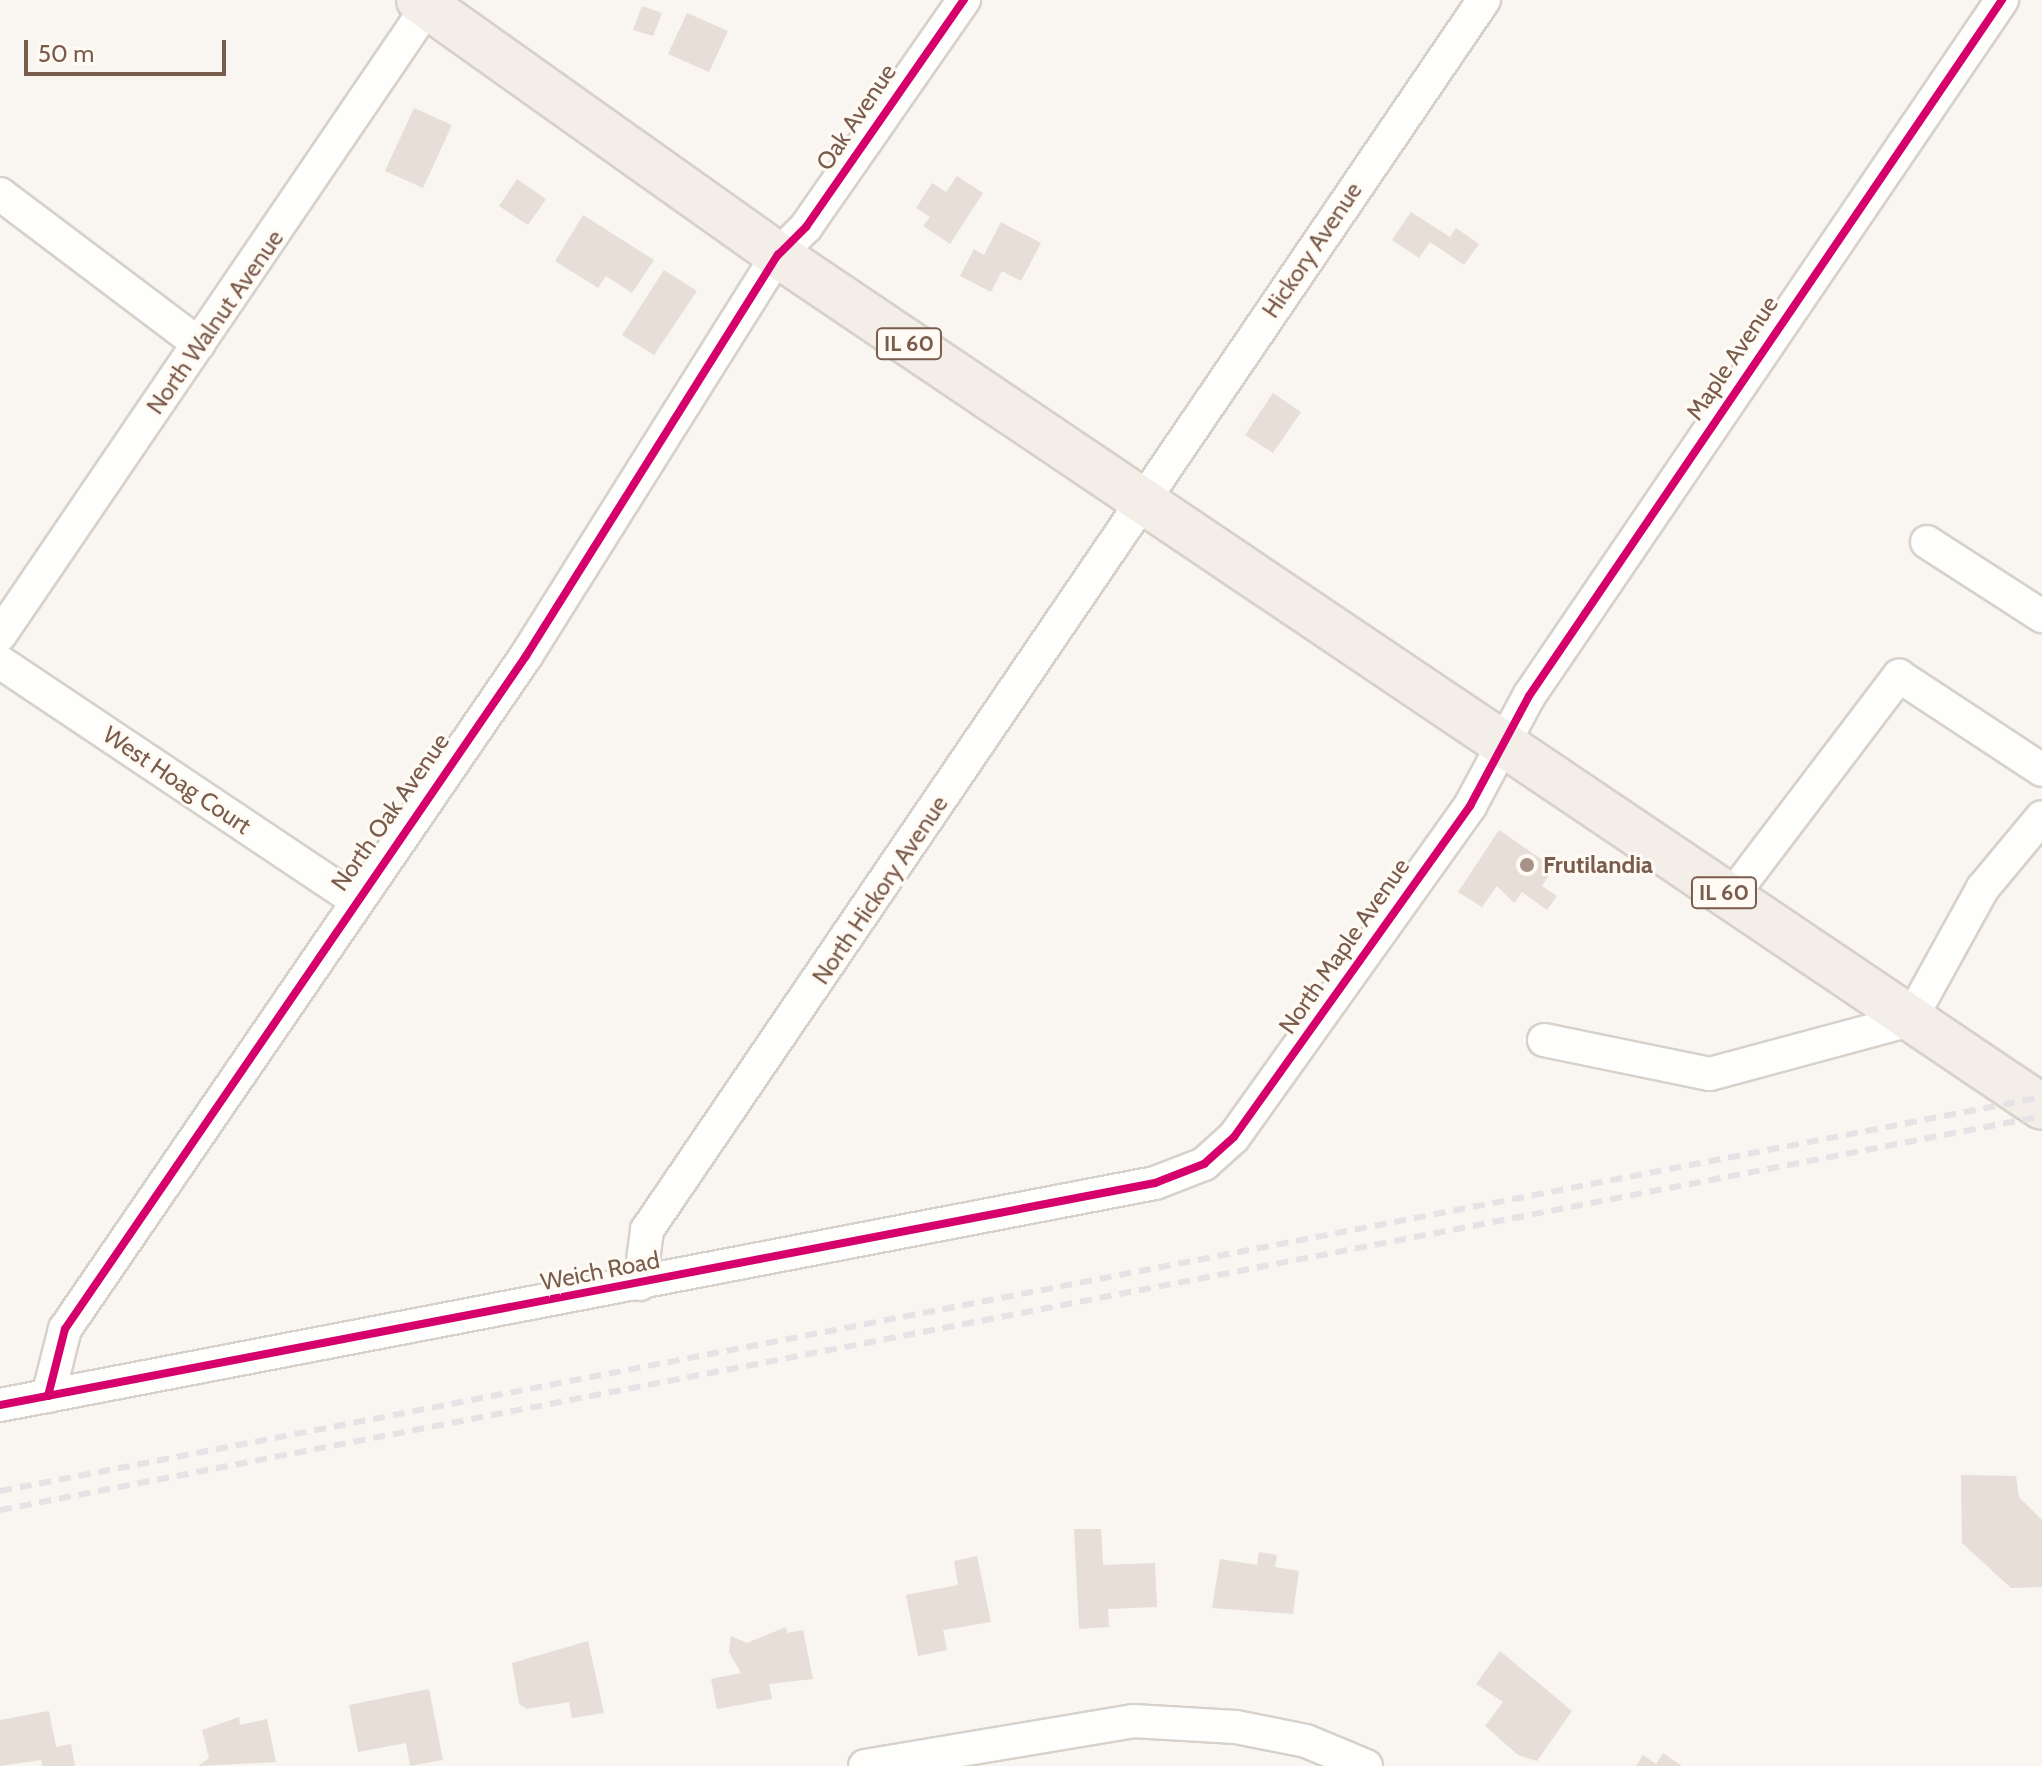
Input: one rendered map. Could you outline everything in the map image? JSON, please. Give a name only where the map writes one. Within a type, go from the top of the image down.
[{"type":"main road","name":"IL 60","points":[[426,2],[778,255],[2042,1107]]},
{"type":"street","name":"Oak Avenue","points":[[778,255],[806,227],[964,0]]},
{"type":"street","name":"Hickory Avenue","points":[[1144,503],[1484,0]]},
{"type":"street","name":"Maple Avenue","points":[[1503,742],[2002,0]]},
{"type":"street","name":"North Walnut Avenue","points":[[0,635],[199,344],[426,2]]},
{"type":"street","points":[[0,194],[199,344]]},
{"type":"street","name":"North Oak Avenue","points":[[48,1396],[65,1329],[353,898],[534,643],[778,255]]},
{"type":"street","name":"North Hickory Avenue","points":[[640,1284],[647,1230],[1144,503]]},
{"type":"street","points":[[1927,542],[2042,616]]},
{"type":"street","name":"West Hoag Court","points":[[0,662],[353,898]]},
{"type":"street","points":[[1731,897],[1899,676],[2042,769]]},
{"type":"street","name":"North Maple Avenue","points":[[1204,1164],[1234,1137],[1470,806],[1503,742]]},
{"type":"street","points":[[1544,1040],[1710,1074],[1910,1020],[1983,888],[2042,817]]},
{"type":"street","name":"Weich Road","points":[[0,1405],[1155,1183],[1204,1164]]},
{"type":"street","points":[[865,1766],[1133,1721],[1241,1728],[1306,1741],[1366,1766]]},
{"type":"building","points":[[642,6],[662,13],[653,36],[633,30]]},
{"type":"building","points":[[687,13],[728,31],[709,72],[668,54]]},
{"type":"building","points":[[414,108],[452,125],[423,188],[385,171]]},
{"type":"building","points":[[957,176],[983,193],[950,244],[923,226],[930,217],[916,208],[932,183],[946,192]]},
{"type":"building","points":[[517,179],[546,199],[528,225],[499,206]]},
{"type":"building","points":[[1411,212],[1450,237],[1456,228],[1479,244],[1464,265],[1430,242],[1419,258],[1392,240]]},
{"type":"building","points":[[583,215],[654,260],[632,293],[606,276],[598,288],[555,261]]},
{"type":"building","points":[[1001,222],[1041,243],[1021,281],[1002,271],[991,292],[960,276],[974,249],[984,255]]},
{"type":"building","points":[[664,270],[697,291],[654,355],[622,335]]},
{"type":"building","points":[[1273,393],[1301,412],[1273,453],[1245,435]]},
{"type":"building","points":[[1499,830],[1554,868],[1542,886],[1557,896],[1547,910],[1522,892],[1514,903],[1497,886],[1482,907],[1458,892]]},
{"type":"building","points":[[1961,1475],[2016,1476],[2019,1497],[2042,1520],[2042,1587],[2011,1588],[1962,1543]]},
{"type":"building","points":[[1074,1529],[1101,1529],[1103,1565],[1155,1563],[1157,1607],[1108,1609],[1109,1627],[1079,1629]]},
{"type":"building","points":[[1259,1552],[1277,1555],[1275,1567],[1299,1571],[1293,1614],[1212,1608],[1220,1559],[1257,1565]]},
{"type":"building","points":[[977,1556],[991,1622],[943,1630],[947,1650],[918,1656],[906,1595],[958,1585],[954,1561]]},
{"type":"building","points":[[786,1627],[787,1633],[803,1630],[813,1679],[769,1684],[772,1699],[717,1709],[711,1679],[741,1673],[729,1652],[731,1636],[747,1643]]},
{"type":"building","points":[[588,1641],[604,1713],[572,1718],[569,1702],[527,1709],[519,1704],[512,1663]]},
{"type":"building","points":[[1500,1651],[1572,1711],[1537,1761],[1518,1755],[1485,1726],[1503,1702],[1476,1684]]},
{"type":"building","points":[[429,1689],[443,1760],[410,1766],[406,1743],[358,1752],[349,1705]]},
{"type":"building","points":[[49,1711],[56,1747],[71,1744],[75,1766],[42,1766],[41,1760],[0,1766],[0,1720]]},
{"type":"building","points":[[239,1717],[240,1725],[267,1719],[276,1762],[198,1766],[209,1758],[202,1730]]},
{"type":"building","points":[[1663,1753],[1682,1766],[1636,1766],[1643,1755],[1656,1764]]},
{"type":"railway","points":[[0,1491],[2042,1097]]},
{"type":"railway","points":[[0,1510],[2042,1116]]},
{"type":"cycle path","points":[[48,1396],[65,1329],[526,656],[778,255],[806,227],[964,0]]},
{"type":"cycle path","points":[[0,1405],[1155,1183],[1204,1164],[1234,1137],[1470,806],[1529,696],[2002,0]]},
{"type":"place","name":"Frutilandia","points":[[1527,865]]}]
